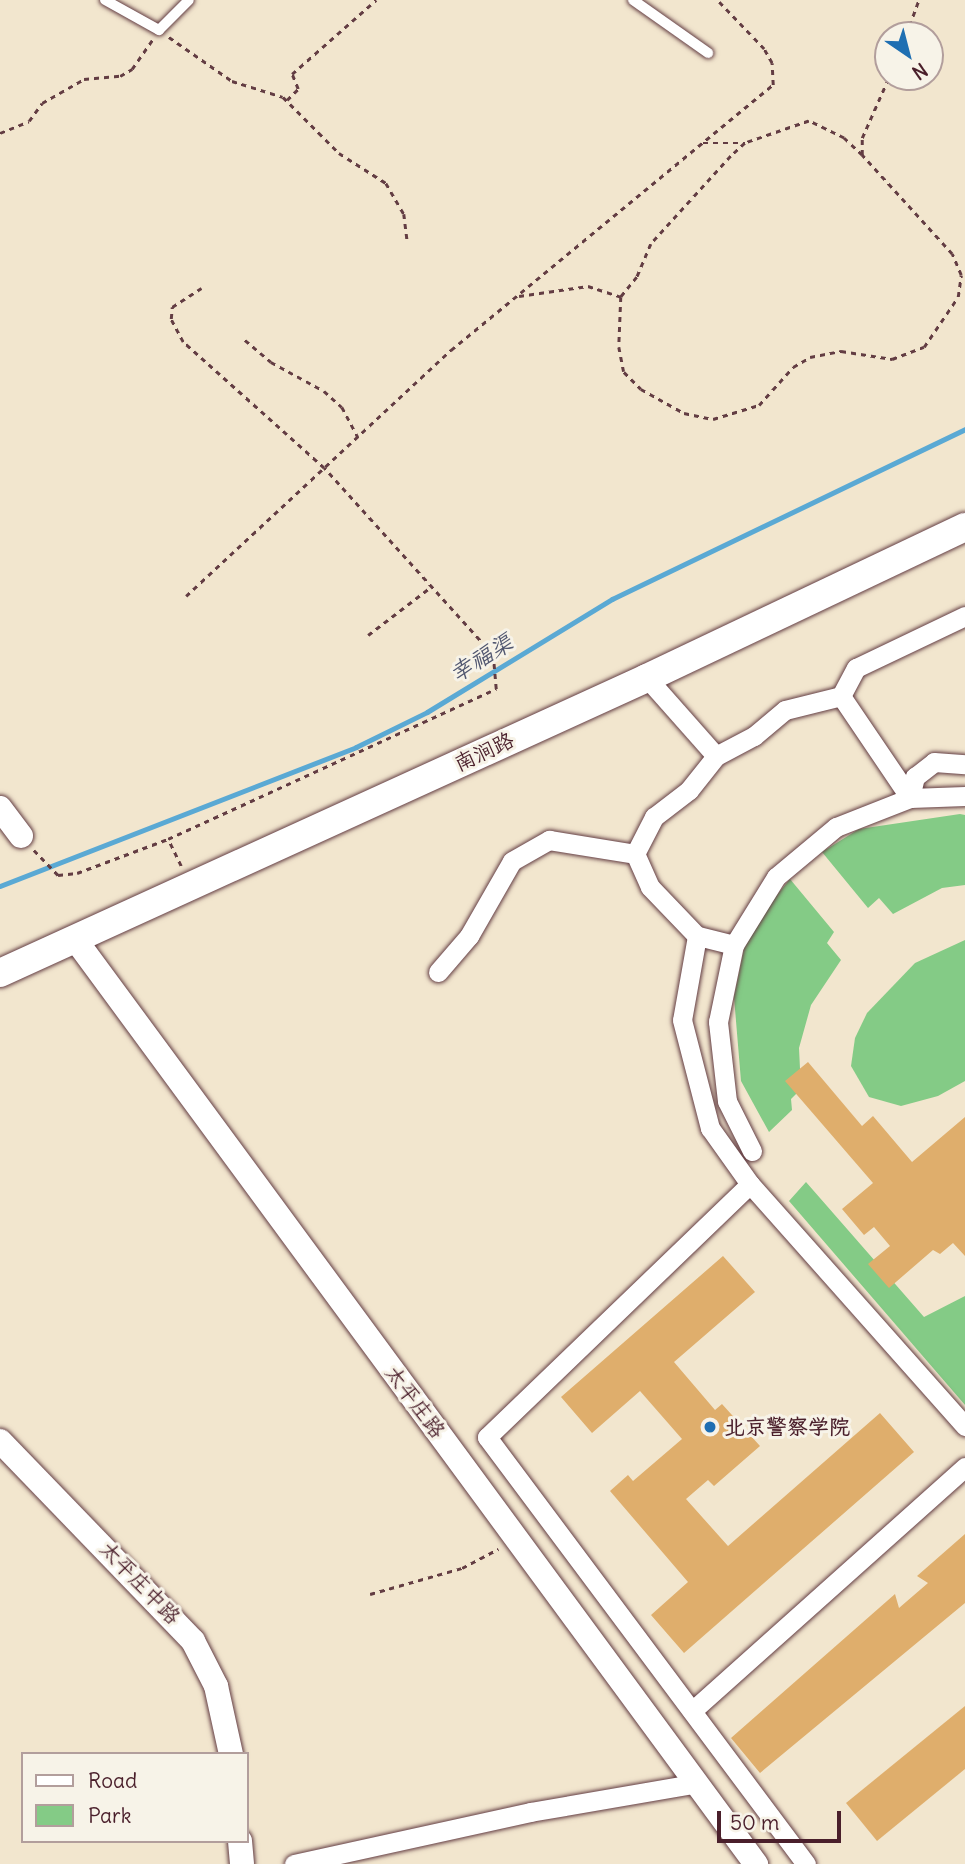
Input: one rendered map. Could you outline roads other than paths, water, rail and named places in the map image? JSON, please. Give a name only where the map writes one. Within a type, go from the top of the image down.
[{"type":"main road","name":"南涧路","points":[[0,974],[647,678],[965,527]]},
{"type":"street","points":[[635,853],[654,817],[689,790],[716,756],[754,736],[785,710],[841,696],[856,668],[965,616]]},
{"type":"street","points":[[647,678],[716,756]]},
{"type":"street","points":[[841,696],[910,798]]},
{"type":"street","points":[[910,798],[915,777],[934,762],[965,764]]},
{"type":"street","points":[[752,1151],[727,1101],[718,1022],[734,945],[776,877],[836,827],[910,798],[965,796]]},
{"type":"street","points":[[0,808],[21,836]]},
{"type":"street","points":[[438,972],[469,936],[512,861],[550,840],[635,853]]},
{"type":"street","points":[[635,853],[650,887],[697,936],[734,945]]},
{"type":"street","points":[[697,936],[682,1020],[710,1128],[750,1184],[965,1426]]},
{"type":"street","name":"太平庄路","points":[[75,939],[756,1864]]},
{"type":"street","points":[[750,1184],[487,1437],[806,1864]]},
{"type":"street","name":"太平庄中路","points":[[0,1441],[193,1641],[216,1686],[231,1752]]},
{"type":"street","points":[[692,1711],[965,1467]]},
{"type":"street","points":[[294,1864],[530,1812],[698,1783]]},
{"type":"street","points":[[240,1843],[242,1864]]},
{"type":"lane","points":[[105,0],[159,30],[189,0]]},
{"type":"lane","points":[[633,0],[708,53]]},
{"type":"waterway","name":"幸福渠","points":[[0,886],[356,747],[427,712],[612,599],[965,429]]},
{"type":"place","name":"北京警察学院","points":[[710,1427]]}]
